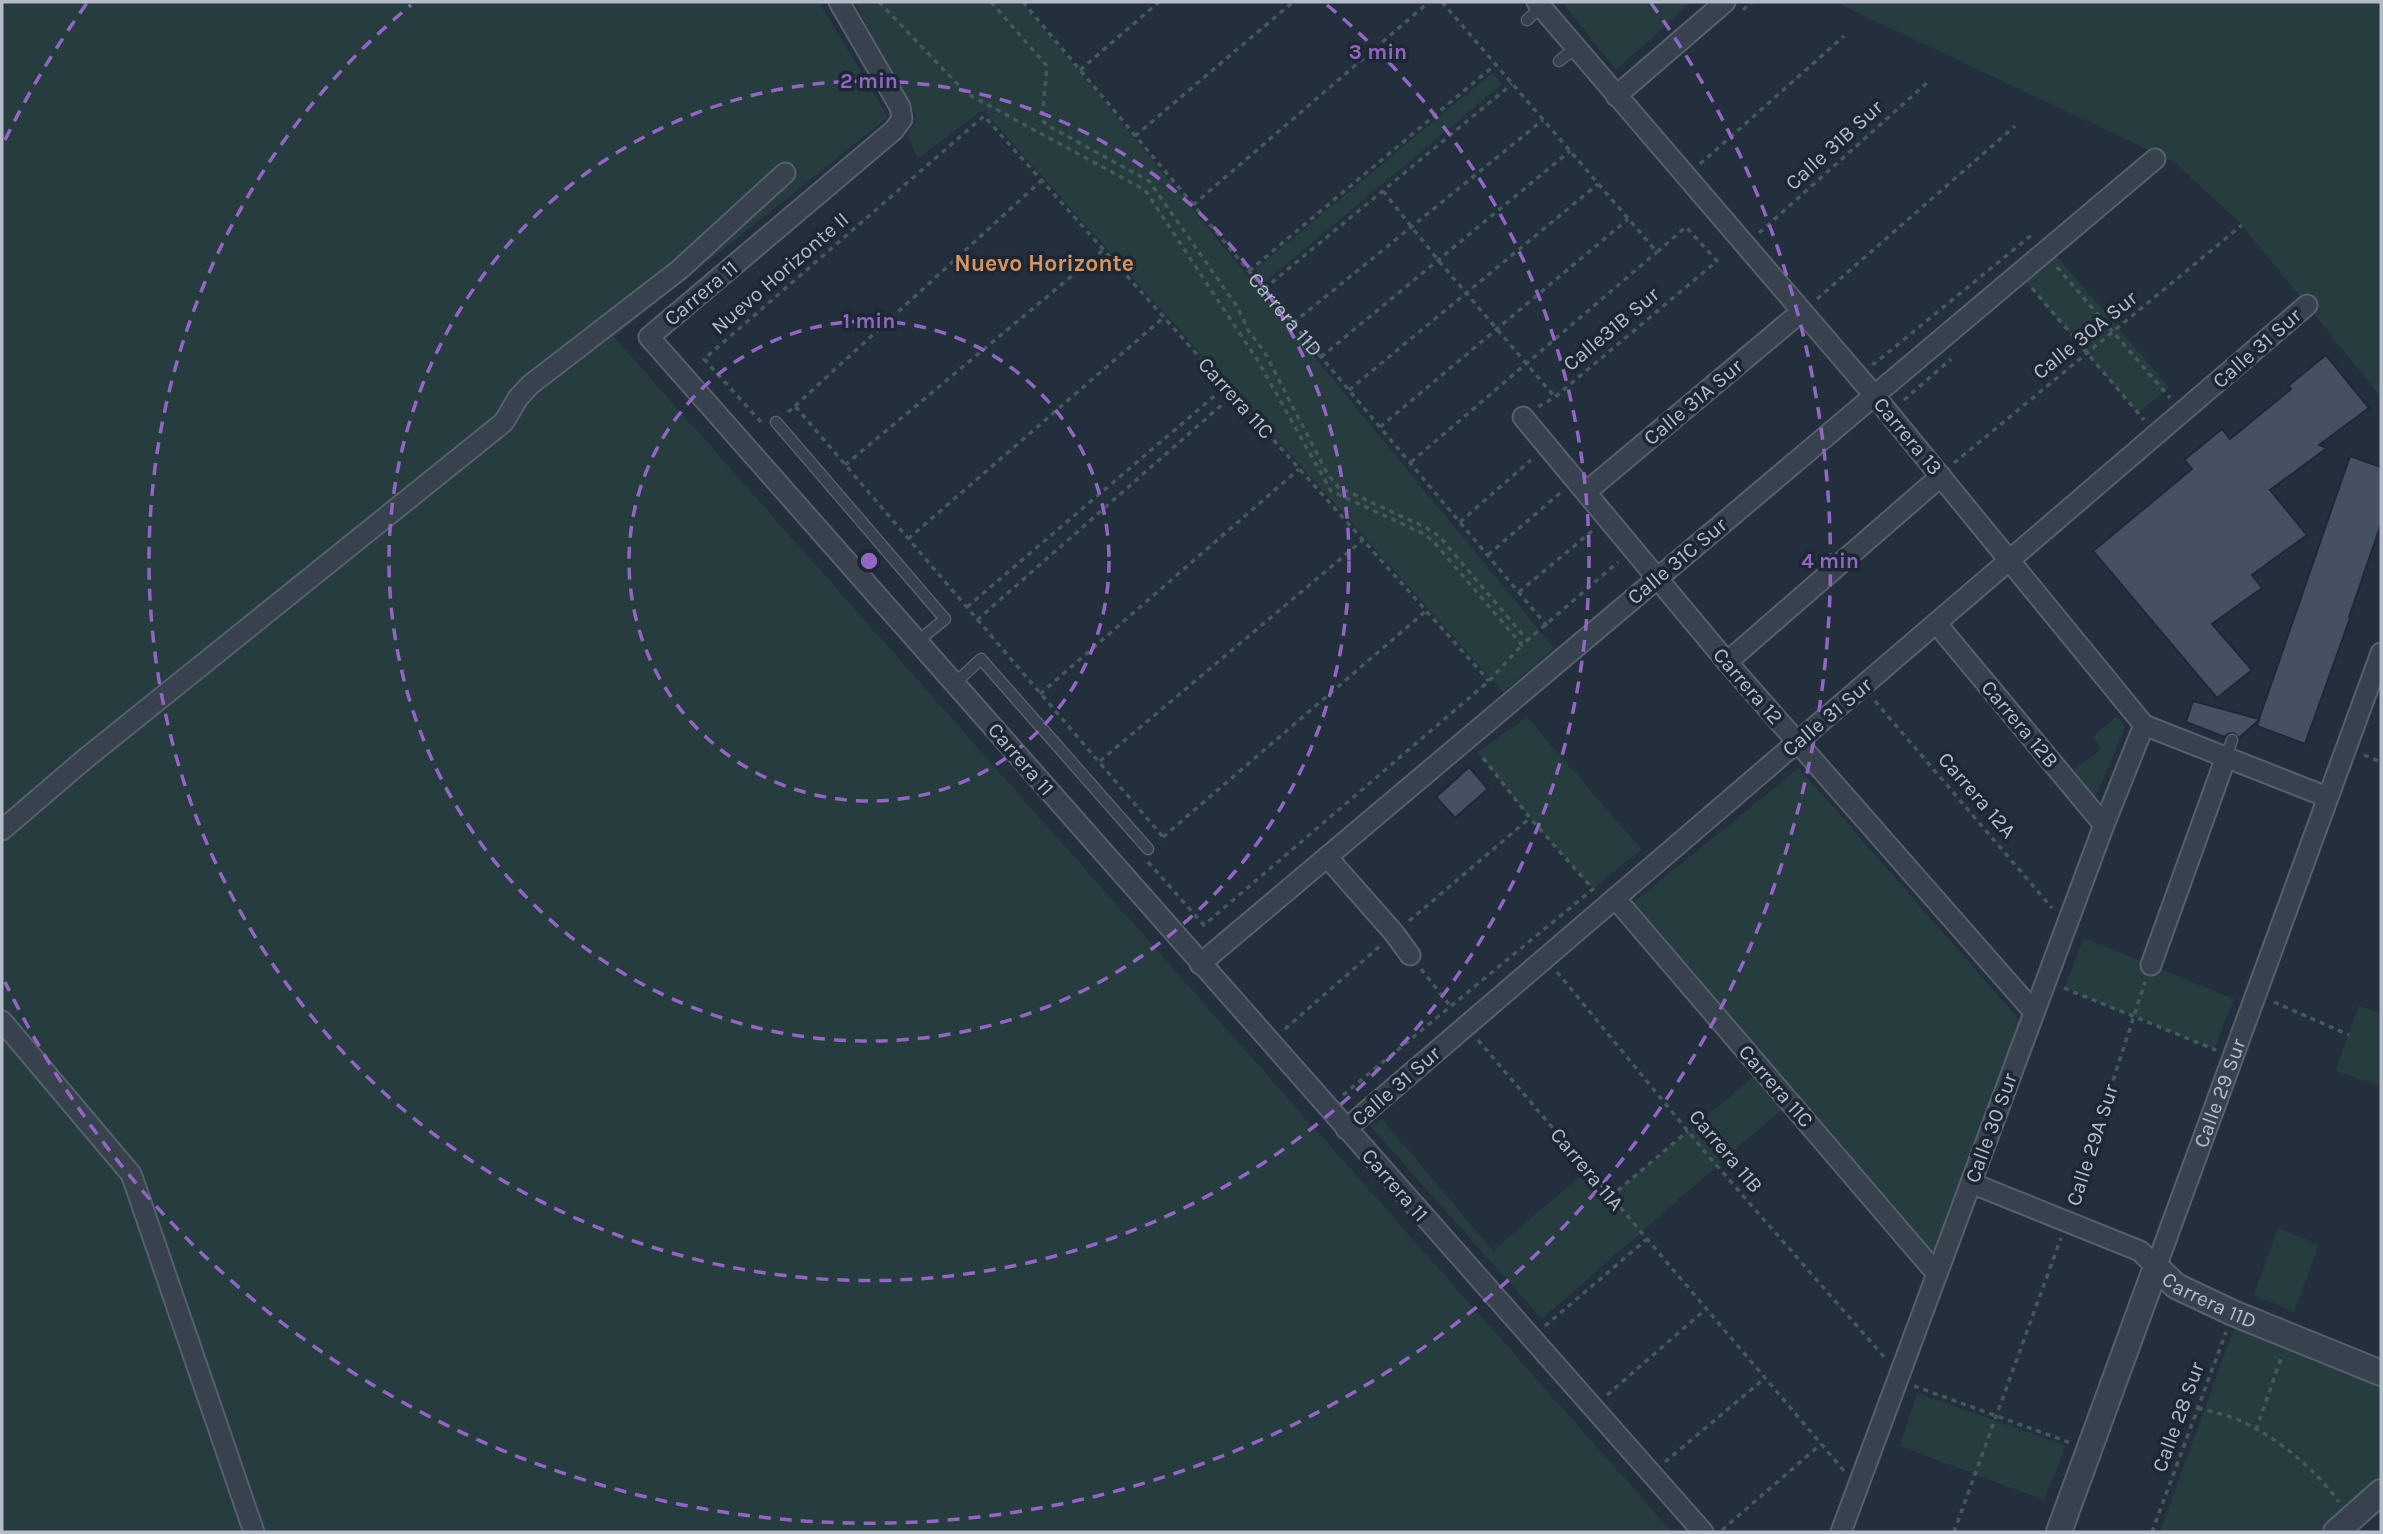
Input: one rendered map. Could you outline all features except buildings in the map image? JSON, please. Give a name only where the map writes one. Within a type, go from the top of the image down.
[{"type":"street","name":"Carrera 11","points":[[839,2],[900,107],[902,119],[894,130],[649,337],[1703,1532]]},
{"type":"street","points":[[1616,96],[1725,2]]},
{"type":"street","name":"Carrera 13","points":[[1535,10],[1574,48],[1809,305],[1874,395],[1944,472],[2010,560],[2144,725],[2229,749],[2328,797]]},
{"type":"street","name":"Calle 31C Sur","points":[[1200,964],[2155,159]]},
{"type":"street","points":[[2,830],[85,759],[504,422],[518,398],[530,385],[679,270],[785,173]]},
{"type":"street","name":"Calle 31A Sur","points":[[1586,492],[1809,305]]},
{"type":"street","name":"Calle 31 Sur","points":[[1346,1129],[2308,305]]},
{"type":"street","name":"Carrera 12","points":[[1523,417],[1727,662],[2034,1012]]},
{"type":"street","points":[[1727,662],[1944,472]]},
{"type":"street","name":"Carrera 12B","points":[[1936,623],[2104,825]]},
{"type":"street","name":"Calle 29 Sur","points":[[2059,1532],[2381,653]]},
{"type":"street","name":"Calle 30 Sur","points":[[1841,1532],[2104,825],[2144,725]]},
{"type":"street","points":[[2151,965],[2229,749]]},
{"type":"street","points":[[1327,857],[1410,955]]},
{"type":"street","name":"Carrera 11C","points":[[1615,898],[1937,1275]]},
{"type":"street","points":[[2,1021],[131,1174],[254,1532]]},
{"type":"street","name":"Carrera 11D","points":[[1971,1183],[2140,1251],[2176,1286],[2233,1313],[2381,1373]]},
{"type":"street","points":[[2344,1525],[2381,1492]]},
{"type":"lane","points":[[1559,61],[1574,48]]},
{"type":"lane","points":[[776,422],[945,619],[918,642]]},
{"type":"lane","points":[[954,684],[981,659],[1148,849]]},
{"type":"path","points":[[879,2],[966,93],[1145,190],[1258,361],[1331,491],[1422,533],[1433,541],[1522,645]]},
{"type":"path","points":[[991,2],[1047,66],[1042,120],[1046,125],[1149,181],[1238,307],[1248,330],[1265,353],[1327,472],[1338,487],[1425,527],[1438,536],[1528,641]]},
{"type":"path","name":"Carrera 11D","points":[[1023,2],[1547,626]]},
{"type":"path","points":[[1080,70],[1159,2]]},
{"type":"path","points":[[1135,136],[1293,2]]},
{"type":"path","points":[[1193,205],[1429,2]]},
{"type":"path","points":[[1410,463],[1657,252],[1442,2]]},
{"type":"path","points":[[1700,164],[1844,36]]},
{"type":"path","points":[[1249,271],[1496,64]]},
{"type":"path","name":"Calle 31B Sur","points":[[1759,233],[1929,81]]},
{"type":"path","points":[[1264,289],[1513,84]]},
{"type":"path","name":"Carrera 11C","points":[[984,116],[1489,681]]},
{"type":"path","name":"Nuevo Horizonte II","points":[[776,422],[768,429],[704,359],[984,116]]},
{"type":"path","points":[[1293,323],[1543,120]]},
{"type":"path","points":[[1809,305],[2015,126]]},
{"type":"path","points":[[1321,357],[1570,151]]},
{"type":"path","points":[[776,422],[1042,181]]},
{"type":"path","points":[[1349,390],[1598,184]]},
{"type":"path","points":[[1383,191],[1410,227],[1555,397]]},
{"type":"path","points":[[1380,427],[1628,219]]},
{"type":"path","name":"Calle 30A Sur","points":[[1944,472],[2242,225]]},
{"type":"path","points":[[1874,364],[2043,226]]},
{"type":"path","name":"Calle31B Sur","points":[[1523,417],[1555,397],[1717,261],[1686,227],[1657,252]]},
{"type":"path","points":[[845,465],[1103,250]]},
{"type":"path","points":[[2057,267],[2171,400]]},
{"type":"path","points":[[2032,289],[2144,421]]},
{"type":"path","points":[[908,539],[1164,317]]},
{"type":"path","points":[[967,607],[1226,387]]},
{"type":"path","points":[[977,620],[1233,395]]},
{"type":"path","points":[[794,406],[1163,837]]},
{"type":"path","points":[[1460,522],[1531,460]]},
{"type":"path","points":[[1040,694],[1299,469]]},
{"type":"path","points":[[1488,555],[1560,493]]},
{"type":"path","points":[[1519,592],[1592,531]]},
{"type":"path","points":[[1100,761],[1363,540]]},
{"type":"path","points":[[1426,611],[1148,849],[1145,859],[1204,925],[1489,681],[1522,645],[1619,562]]},
{"type":"path","name":"Carrera 12A","points":[[1863,686],[2067,925]]},
{"type":"path","points":[[1336,1101],[1593,889],[1530,818],[1478,752]]},
{"type":"path","name":"Carrera 11A","points":[[1410,955],[1466,1026],[1851,1479]]},
{"type":"path","name":"Carrera 11B","points":[[1545,958],[1688,1131],[1886,1360]]},
{"type":"path","name":"Calle 29A Sur","points":[[1954,1532],[2068,1221],[2151,965]]},
{"type":"path","points":[[2046,981],[2233,1056]]},
{"type":"path","points":[[2256,995],[2349,1035]]},
{"type":"path","points":[[1610,1197],[1688,1131]]},
{"type":"path","points":[[1540,1331],[1647,1239]]},
{"type":"path","points":[[1601,1401],[1706,1309]]},
{"type":"path","name":"Calle 28 Sur","points":[[2152,1532],[2233,1313]]},
{"type":"path","points":[[2256,1430],[2289,1336]]},
{"type":"path","points":[[1659,1467],[1765,1378]]},
{"type":"path","points":[[1897,1380],[2089,1450]]},
{"type":"path","points":[[2198,1408],[2240,1420],[2271,1438],[2309,1467],[2332,1493],[2344,1525]]},
{"type":"path","points":[[1719,1532],[1821,1444]]},
{"type":"green space","points":[[2,2],[819,2],[888,117],[614,337],[1672,1532],[2,1532]]},
{"type":"green space","points":[[854,2],[1022,2],[1554,648],[1503,692],[983,110],[918,158],[907,136],[917,118]]},
{"type":"green space","points":[[1562,2],[1691,2],[1616,70]]},
{"type":"green space","points":[[1835,2],[2381,2],[2381,397],[2242,225],[2176,163]]},
{"type":"green space","points":[[1492,73],[1502,84],[1265,282],[1256,269]]},
{"type":"green space","points":[[2055,254],[2169,387],[2138,413],[2024,280]]},
{"type":"green space","points":[[2117,716],[2125,727],[2095,798],[2074,771],[2101,749],[2093,737]]},
{"type":"green space","points":[[1527,717],[1641,849],[1593,889],[1530,818],[1478,752]]},
{"type":"green space","points":[[1799,768],[2021,1022],[1933,1252],[1634,902]]},
{"type":"green space","points":[[2084,938],[2234,999],[2214,1049],[2064,988]]},
{"type":"green space","points":[[2359,1006],[2381,1013],[2381,1087],[2335,1071]]},
{"type":"green space","points":[[1754,1076],[1782,1109],[1542,1319],[1371,1127],[1382,1119],[1493,1251],[1580,1176],[1603,1203]]},
{"type":"green space","points":[[2278,1228],[2319,1245],[2294,1312],[2254,1295]]},
{"type":"green space","points":[[2236,1323],[2381,1384],[2381,1476],[2320,1532],[2160,1532]]},
{"type":"green space","points":[[1917,1393],[2066,1446],[2044,1500],[1900,1446]]},
{"type":"district","name":"Nuevo Horizonte","points":[[1044,263]]}]
